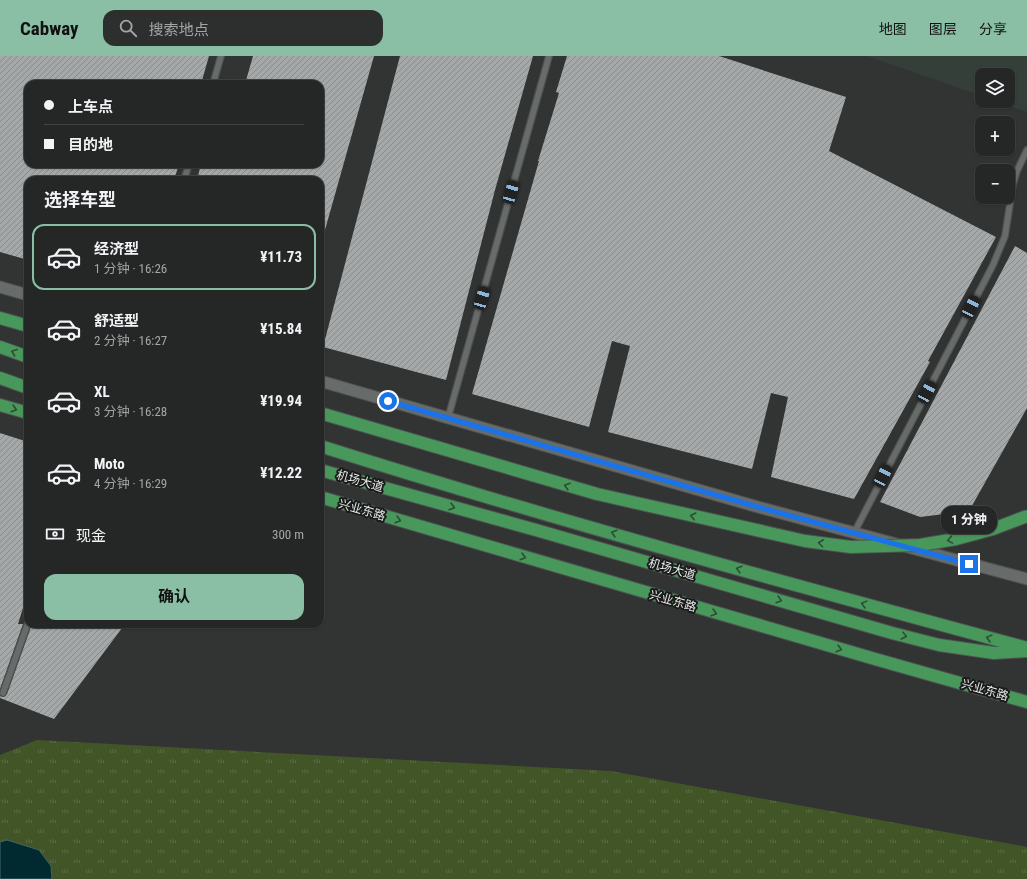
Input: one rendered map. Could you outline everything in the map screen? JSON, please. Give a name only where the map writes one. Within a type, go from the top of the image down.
[{"type":"main road","points":[[0,318],[24,325]]},
{"type":"main road","points":[[0,347],[24,356]]},
{"type":"main road","points":[[0,378],[24,387]]},
{"type":"main road","points":[[0,405],[24,412]]},
{"type":"main road","points":[[324,413],[597,494],[805,542],[851,547],[920,545],[956,539],[993,529],[1027,516]]},
{"type":"main road","points":[[324,447],[473,494],[1027,648]]},
{"type":"main road","name":"机场大道","points":[[324,471],[939,645],[994,653],[1027,651]]},
{"type":"main road","name":"兴业东路","points":[[324,498],[875,660],[1027,702]]},
{"type":"street","points":[[0,287],[24,294]]},
{"type":"street","points":[[324,383],[758,507],[1027,579]]},
{"type":"lane","points":[[214,80],[221,56]]},
{"type":"lane","points":[[448,419],[549,56]]},
{"type":"lane","points":[[854,533],[993,265],[1005,236],[1013,184],[1017,171],[1027,150]]},
{"type":"lane","points":[[3,693],[26,628]]},
{"type":"shaded area","points":[[867,56],[1027,56],[1027,112],[1015,108],[1015,68],[975,68],[975,94]]},
{"type":"green space","points":[[37,740],[611,771],[1027,847],[1027,879],[0,879],[0,755]]},
{"type":"water","points":[[7,840],[39,850],[51,866],[52,879],[0,879],[0,842]]},
{"type":"building","points":[[0,56],[209,56],[202,80],[24,80],[24,168],[178,168],[175,176],[24,176],[24,259],[0,252]]},
{"type":"building","points":[[253,56],[374,56],[324,233],[324,176],[198,176],[200,168],[324,168],[324,80],[246,80]]},
{"type":"building","points":[[400,56],[533,56],[495,190],[446,380],[324,347]]},
{"type":"building","points":[[567,56],[719,56],[846,97],[829,151],[996,237],[928,361],[930,362],[854,499],[771,477],[788,397],[771,393],[752,469],[608,432],[630,346],[612,341],[589,427],[472,394],[538,161],[559,93],[556,92]]},
{"type":"building","points":[[1015,246],[1027,253],[1027,408],[969,511],[920,517],[880,502]]},
{"type":"building","points":[[0,433],[24,441],[24,605],[18,624],[23,624],[0,689]]},
{"type":"building","points":[[31,628],[122,628],[54,719],[0,698],[0,696],[4,697],[7,694]]},
{"type":"route","points":[[388,401],[758,507],[969,564]]}]
